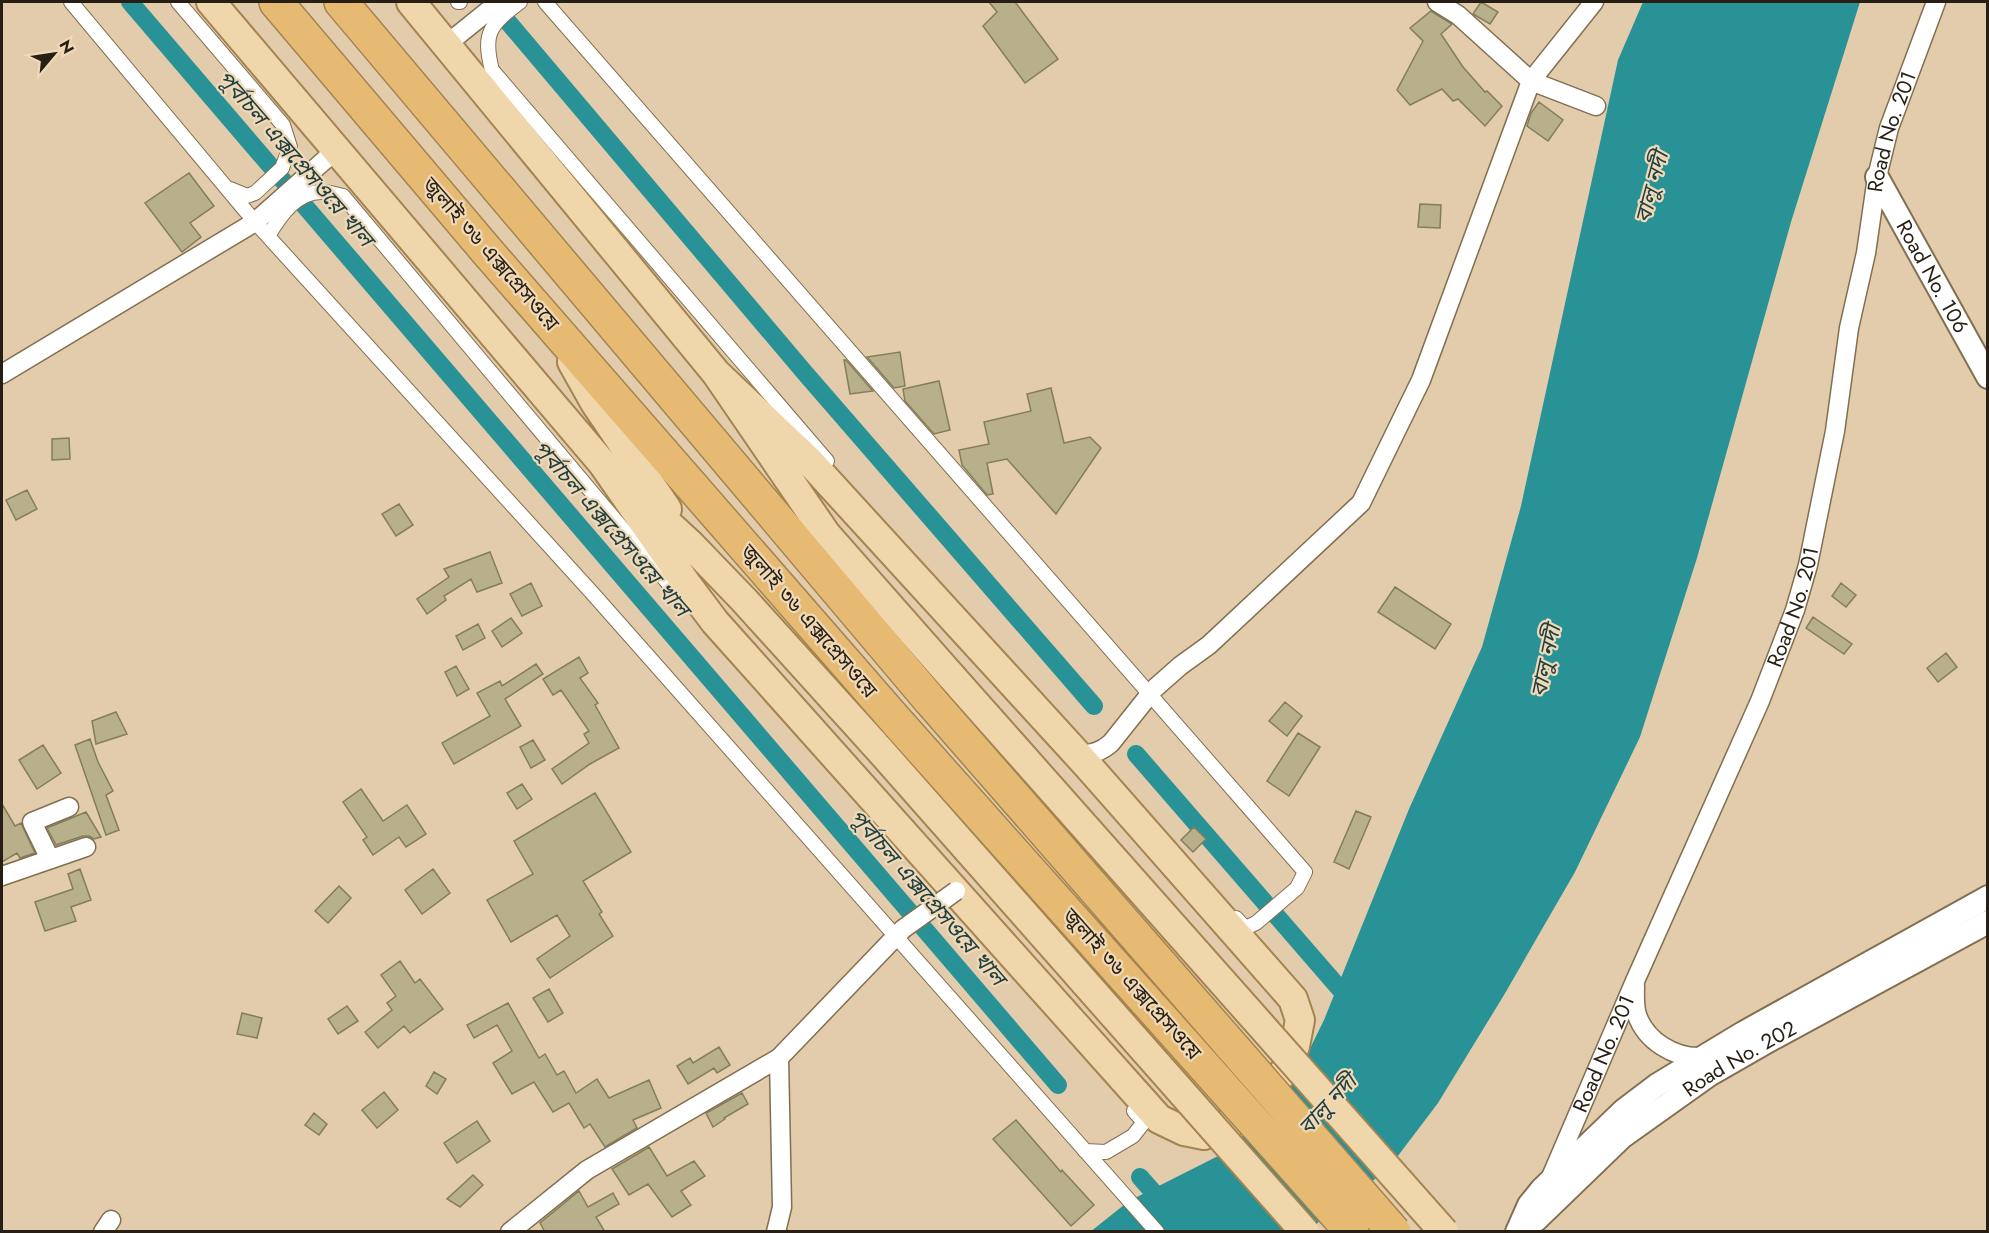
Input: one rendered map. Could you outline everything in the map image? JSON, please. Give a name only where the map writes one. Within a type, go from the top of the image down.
[{"type":"highway","name":"জুলাই ৩৬ এক্সপ্রেসওয়ে","points":[[276,2],[550,323],[889,736],[1352,1232]]},
{"type":"highway","name":"জুলাই ৩৬ এক্সপ্রেসওয়ে","points":[[341,2],[681,405],[940,688],[1394,1232]]},
{"type":"main road","points":[[211,2],[328,158],[603,465],[690,544],[744,600],[889,736],[1305,1232]]},
{"type":"main road","points":[[411,2],[457,37],[716,373],[826,534],[940,688],[1444,1232]]},
{"type":"main road","points":[[550,323],[595,403],[690,544]]},
{"type":"main road","points":[[603,465],[715,622],[952,895],[1159,1119],[1184,1131],[1204,1134],[1221,1129],[1236,1120],[1286,1070],[1295,1046],[1300,1020],[1293,999],[1083,755],[810,462],[716,373]]},
{"type":"main road","points":[[681,405],[826,534]]},
{"type":"street","points":[[71,2],[227,189],[260,217],[268,236],[899,933],[1087,1154],[1157,1232]]},
{"type":"street","points":[[178,2],[283,125],[290,147],[282,168],[255,193],[247,196],[227,189]]},
{"type":"street","points":[[457,37],[499,2]]},
{"type":"street","points":[[520,2],[496,20],[488,35],[488,54],[492,70],[851,489],[1083,755],[1245,928],[1256,923],[1297,888],[1305,872],[544,2]]},
{"type":"street","points":[[1437,2],[1458,15],[1531,81],[1596,106]]},
{"type":"street","points":[[1083,755],[1104,749],[1150,695],[1180,666],[1209,645],[1361,503],[1421,380],[1531,81],[1594,2]]},
{"type":"street","name":"Road No. 201","points":[[1549,1182],[1635,981],[1760,702],[1795,610],[1808,565],[1835,431],[1849,328],[1866,253],[1877,177],[1889,128],[1935,2]]},
{"type":"street","points":[[2,374],[260,217],[328,158]]},
{"type":"street","name":"Road No. 106","points":[[1877,177],[1988,377]]},
{"type":"street","points":[[268,236],[283,212],[307,194],[324,192],[343,196],[700,622],[952,895],[1144,1122],[1133,1136],[1106,1152],[1087,1154]]},
{"type":"street","points":[[50,859],[32,822],[69,807]]},
{"type":"street","points":[[2,876],[86,848]]},
{"type":"street","points":[[510,1232],[587,1170],[779,1058],[899,933],[952,895]]},
{"type":"street","name":"Road No. 202","points":[[1517,1232],[1536,1220],[1622,1137],[1705,1066],[1988,897]]},
{"type":"street","name":"Road No. 202","points":[[1705,1066],[1780,1034],[1988,922]]},
{"type":"street","points":[[1635,981],[1637,1014],[1643,1027],[1653,1039],[1677,1055],[1705,1066]]},
{"type":"street","points":[[776,1232],[782,1207],[779,1058]]},
{"type":"street","name":"Road No. 201","points":[[1517,1232],[1529,1205],[1549,1182],[1624,1110],[1705,1066]]},
{"type":"water","name":"বালু নদী","points":[[1643,2],[1860,2],[1791,222],[1697,558],[1640,737],[1575,872],[1504,995],[1438,1103],[1388,1169],[1307,1231],[1090,1232],[1129,1201],[1228,1151],[1291,1087],[1324,1020],[1409,809],[1482,647],[1521,506],[1618,60]]},
{"type":"building","points":[[989,2],[1015,2],[1058,59],[1025,83],[983,26],[997,12]]},
{"type":"building","points":[[1481,2],[1498,12],[1490,24],[1473,14]]},
{"type":"building","points":[[1431,11],[1452,24],[1441,34],[1463,67],[1485,92],[1487,91],[1502,106],[1485,126],[1458,99],[1453,101],[1442,89],[1410,105],[1397,90],[1423,41],[1410,28]]},
{"type":"building","points":[[1539,102],[1563,120],[1548,141],[1527,126],[1531,113]]},
{"type":"building","points":[[189,173],[214,206],[190,223],[201,237],[182,252],[145,203]]},
{"type":"building","points":[[1420,204],[1441,205],[1440,228],[1418,227]]},
{"type":"building","points":[[900,352],[905,386],[894,388],[867,357]]},
{"type":"building","points":[[844,360],[846,360],[873,391],[850,394]]},
{"type":"building","points":[[939,381],[950,430],[934,434],[905,401],[903,389]]},
{"type":"building","points":[[1051,388],[1064,443],[1090,437],[1101,448],[1056,514],[1007,459],[987,463],[993,494],[987,495],[962,465],[959,450],[989,444],[984,422],[1031,411],[1027,394]]},
{"type":"building","points":[[69,438],[70,459],[52,460],[52,439]]},
{"type":"building","points":[[27,490],[37,509],[16,520],[6,500]]},
{"type":"building","points":[[399,504],[413,525],[396,536],[382,514]]},
{"type":"building","points":[[490,552],[502,583],[477,592],[471,579],[444,596],[446,600],[427,614],[417,599],[449,577],[444,569]]},
{"type":"building","points":[[531,583],[542,606],[522,616],[510,594]]},
{"type":"building","points":[[1841,583],[1856,595],[1846,607],[1832,596]]},
{"type":"building","points":[[1395,587],[1451,624],[1435,649],[1378,612]]},
{"type":"building","points":[[1813,617],[1852,644],[1844,654],[1806,628]]},
{"type":"building","points":[[511,618],[522,633],[502,647],[492,631]]},
{"type":"building","points":[[478,624],[485,638],[463,650],[456,636]]},
{"type":"building","points":[[1946,653],[1957,667],[1938,682],[1927,668]]},
{"type":"building","points":[[579,657],[588,673],[580,678],[598,703],[595,705],[619,748],[590,764],[562,784],[552,769],[589,743],[584,734],[589,731],[561,690],[553,695],[543,679]]},
{"type":"building","points":[[536,664],[543,674],[505,699],[521,726],[454,764],[442,743],[490,716],[477,693],[500,681],[502,686]]},
{"type":"building","points":[[456,666],[469,689],[457,696],[445,672]]},
{"type":"building","points":[[1285,702],[1302,716],[1287,736],[1269,721]]},
{"type":"building","points":[[116,712],[127,734],[96,744],[92,721]]},
{"type":"building","points":[[1298,733],[1320,747],[1289,796],[1267,781]]},
{"type":"building","points":[[90,739],[98,762],[113,791],[106,795],[119,830],[106,835],[75,745]]},
{"type":"building","points":[[533,740],[545,760],[531,768],[520,747]]},
{"type":"building","points":[[43,745],[61,773],[37,789],[19,760]]},
{"type":"building","points":[[522,784],[532,799],[517,809],[507,793]]},
{"type":"building","points":[[361,789],[383,821],[407,805],[426,834],[406,847],[399,837],[373,855],[363,840],[367,837],[343,802]]},
{"type":"building","points":[[595,793],[631,852],[583,881],[602,912],[599,914],[613,936],[550,978],[537,959],[570,936],[557,915],[511,942],[487,900],[533,874],[514,841]]},
{"type":"building","points":[[2,804],[15,826],[21,823],[35,853],[20,858],[17,853],[2,862]]},
{"type":"building","points":[[1356,811],[1371,817],[1349,869],[1334,862]]},
{"type":"building","points":[[86,812],[101,837],[94,839],[83,836],[56,845],[47,828]]},
{"type":"building","points":[[1194,827],[1206,839],[1193,852],[1181,840]]},
{"type":"building","points":[[80,869],[91,900],[71,907],[76,921],[45,931],[35,902],[73,889],[68,874]]},
{"type":"building","points":[[433,869],[450,893],[422,914],[405,890]]},
{"type":"building","points":[[339,886],[351,898],[328,923],[315,911]]},
{"type":"building","points":[[400,961],[415,983],[420,979],[443,1009],[410,1033],[404,1026],[378,1048],[365,1032],[392,1010],[387,1003],[396,996],[381,975]]},
{"type":"building","points":[[549,989],[563,1013],[548,1022],[533,998]]},
{"type":"building","points":[[508,1003],[539,1058],[545,1054],[557,1075],[564,1071],[576,1093],[597,1079],[609,1098],[649,1080],[661,1108],[633,1120],[637,1128],[605,1147],[590,1124],[584,1128],[569,1103],[553,1112],[534,1082],[512,1094],[493,1063],[512,1051],[497,1025],[474,1038],[467,1025]]},
{"type":"building","points":[[347,1006],[358,1021],[338,1034],[328,1019]]},
{"type":"building","points":[[242,1013],[262,1018],[257,1038],[237,1034]]},
{"type":"building","points":[[719,1047],[730,1065],[717,1073],[714,1068],[688,1084],[677,1066],[690,1058],[693,1063]]},
{"type":"building","points":[[434,1072],[446,1079],[437,1094],[426,1086]]},
{"type":"building","points":[[384,1092],[398,1110],[377,1128],[362,1110]]},
{"type":"building","points":[[742,1093],[748,1104],[713,1127],[706,1113]]},
{"type":"building","points":[[314,1113],[327,1124],[319,1135],[305,1125]]},
{"type":"building","points":[[1016,1120],[1061,1172],[1062,1170],[1094,1205],[1071,1226],[993,1139]]},
{"type":"building","points":[[477,1121],[490,1141],[457,1163],[444,1143]]},
{"type":"building","points":[[649,1147],[667,1176],[694,1161],[705,1176],[681,1191],[691,1205],[672,1217],[648,1184],[629,1195],[612,1169]]},
{"type":"building","points":[[473,1175],[483,1185],[460,1207],[447,1199]]},
{"type":"building","points":[[579,1191],[588,1207],[613,1193],[619,1204],[596,1217],[605,1232],[545,1232],[540,1223]]},
{"type":"waterway","name":"পূর্বাচল এক্সপ্রেসওয়ে খাল","points":[[130,2],[1058,1085]]},
{"type":"waterway","name":"পূর্বাচল এক্সপ্রেসওয়ে খাল","points":[[492,3],[805,373],[1094,706]]},
{"type":"waterway","name":"পূর্বাচল এক্সপ্রেসওয়ে খাল","points":[[1136,754],[1353,1004]]},
{"type":"waterway","name":"পূর্বাচল এক্সপ্রেসওয়ে খাল","points":[[1140,1177],[1188,1232]]}]
